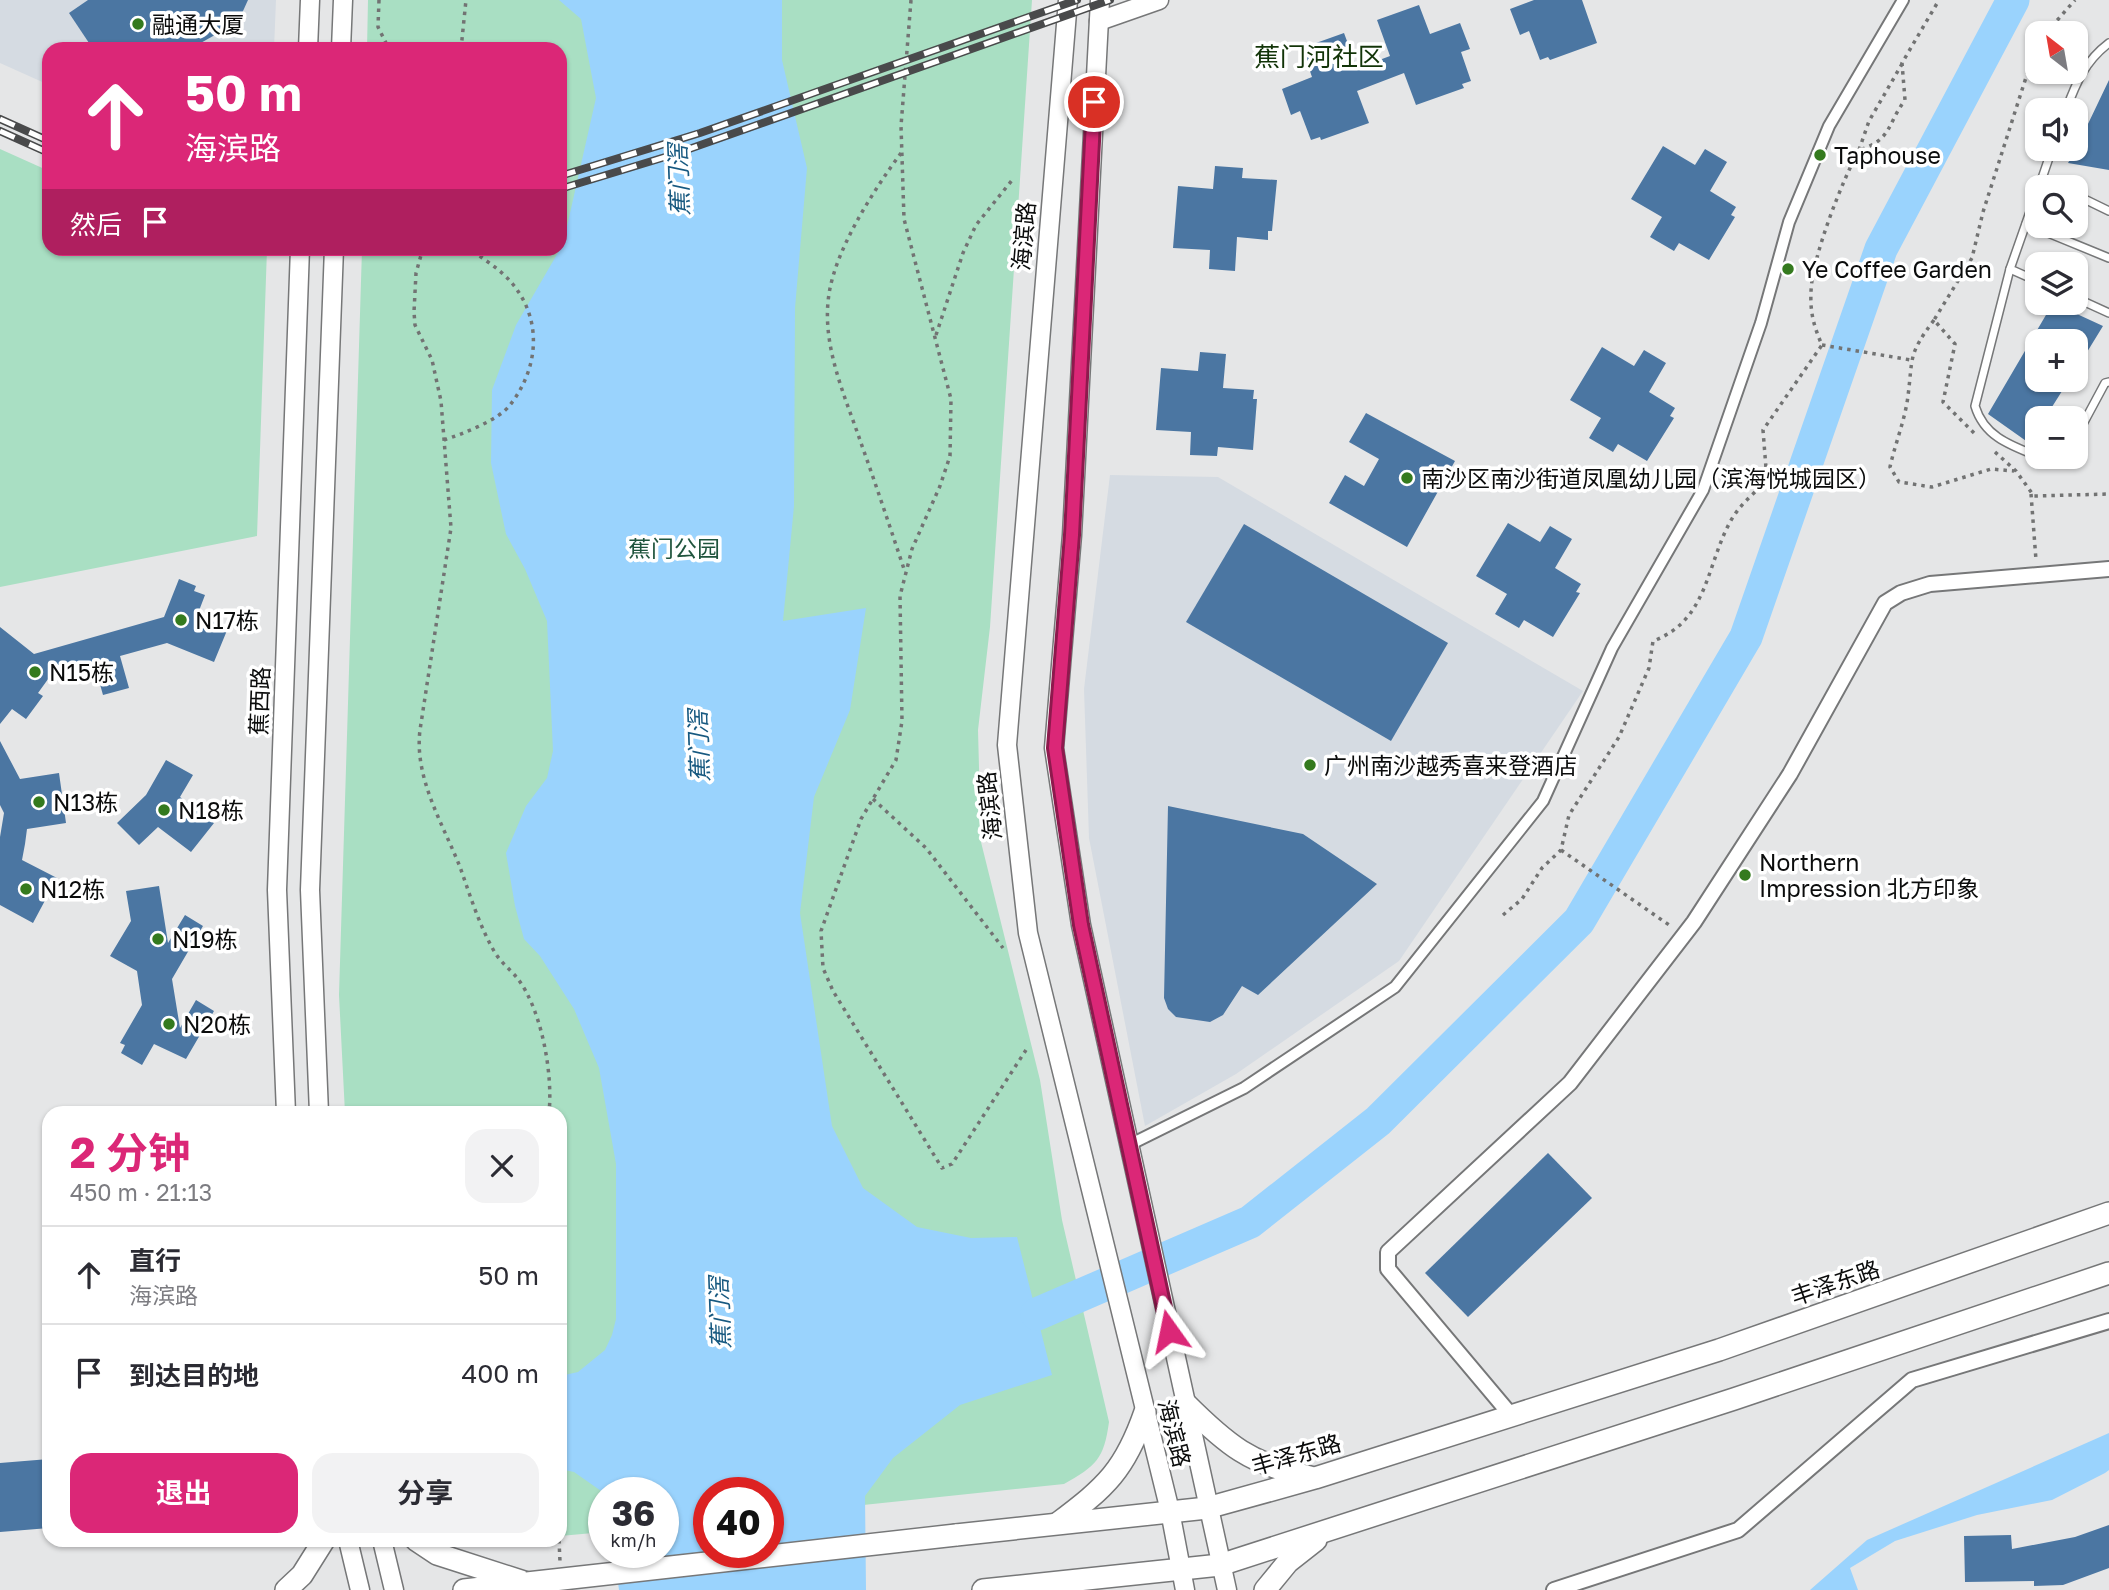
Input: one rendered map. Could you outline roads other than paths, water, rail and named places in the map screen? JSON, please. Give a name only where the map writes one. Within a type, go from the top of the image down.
[{"type":"main road","name":"丰泽东路","points":[[464,1590],[1207,1508],[1315,1478],[1510,1414],[1719,1350],[2109,1213]]},
{"type":"main road","points":[[983,1590],[1061,1583],[1183,1581],[1220,1565],[1734,1399],[2109,1273]]},
{"type":"main road","points":[[1185,1403],[1215,1433],[1246,1457],[1280,1470],[1315,1478]]},
{"type":"main road","points":[[1057,1524],[1098,1493],[1121,1468],[1135,1441],[1145,1412]]},
{"type":"main road","points":[[1265,1590],[1288,1562],[1329,1529]]},
{"type":"main road","points":[[286,1590],[302,1575],[320,1547]]},
{"type":"main road","points":[[426,1547],[437,1554],[527,1583]]},
{"type":"main road","points":[[1061,1583],[1106,1590]]},
{"type":"street","points":[[308,42],[310,0]]},
{"type":"street","points":[[341,42],[343,0]]},
{"type":"street","name":"海滨路","points":[[1068,0],[1007,745],[1028,933],[1170,1511],[1183,1581]]},
{"type":"street","points":[[1100,0],[1072,535],[1055,748],[1081,925],[1227,1590]]},
{"type":"street","points":[[1099,21],[1159,0]]},
{"type":"street","points":[[1129,1145],[1244,1088],[1395,987],[1543,801],[1612,648],[1703,490],[1760,323],[1794,210],[1829,126],[1903,0]]},
{"type":"street","name":"蕉西路","points":[[286,1106],[277,890],[300,256]]},
{"type":"street","points":[[319,1106],[310,890],[334,256]]},
{"type":"street","points":[[1510,1414],[1388,1269],[1388,1252],[1570,1083],[1684,936],[1790,774],[1885,603],[1901,593],[1930,584],[2109,569]]},
{"type":"street","points":[[1554,1590],[1738,1530],[1912,1380],[2109,1321]]},
{"type":"street","points":[[350,1547],[360,1590]]},
{"type":"street","points":[[384,1547],[394,1590]]},
{"type":"lane","points":[[2070,98],[2079,75],[2096,52],[2109,43]]},
{"type":"lane","points":[[2088,201],[2109,211]]},
{"type":"lane","points":[[2025,227],[2010,269],[1975,406],[1980,423],[1992,435],[2025,450]]},
{"type":"lane","points":[[2060,238],[2109,258]]},
{"type":"lane","points":[[2010,269],[2025,276]]},
{"type":"lane","points":[[2088,303],[2109,313]]},
{"type":"lane","points":[[2088,415],[2105,383],[2109,382]]},
{"type":"water","name":"蕉门滘","points":[[559,0],[782,0],[782,60],[807,168],[795,308],[794,506],[783,621],[866,608],[850,710],[814,797],[800,913],[832,1126],[863,1188],[917,1227],[971,1238],[1017,1237],[1052,1375],[960,1405],[893,1458],[865,1496],[866,1590],[619,1590],[616,1568],[679,1568],[679,1477],[588,1477],[588,1482],[567,1470],[567,1374],[578,1372],[605,1350],[616,1319],[616,1164],[599,1068],[574,1009],[540,956],[524,939],[515,906],[506,853],[526,806],[547,778],[553,751],[547,621],[525,569],[506,534],[491,463],[492,390],[516,325],[556,256],[567,256],[567,226],[596,98],[581,19]]},
{"type":"water","points":[[2109,1433],[2109,1470],[2105,1473],[2052,1500],[1977,1515],[1895,1541],[1850,1568],[1858,1590],[1810,1590],[1867,1540]]},
{"type":"waterway","points":[[1037,1314],[1250,1222],[1378,1121],[1579,921],[1746,637],[1881,249],[2013,0]]},
{"type":"railway","points":[[567,174],[700,133],[1077,0]]},
{"type":"railway","points":[[567,187],[675,154],[1110,0]]},
{"type":"railway","points":[[0,119],[42,138]]},
{"type":"railway","points":[[0,131],[42,150]]},
{"type":"place","name":"融通大厦","points":[[138,24]]},
{"type":"place","name":"Taphouse","points":[[1820,155]]},
{"type":"place","name":"Ye Coffee Garden","points":[[1788,269]]},
{"type":"place","name":"南沙区南沙街道凤凰幼儿园（滨海悦城园区）","points":[[1407,478]]},
{"type":"place","name":"N17栋","points":[[181,620]]},
{"type":"place","name":"N15栋","points":[[35,672]]},
{"type":"place","name":"广州南沙越秀喜来登酒店","points":[[1310,765]]},
{"type":"place","name":"N13栋","points":[[39,802]]},
{"type":"place","name":"N18栋","points":[[164,810]]},
{"type":"place","name":"Northern Impression 北方印象","points":[[1745,875]]},
{"type":"place","name":"N12栋","points":[[26,889]]},
{"type":"place","name":"N19栋","points":[[158,939]]},
{"type":"place","name":"N20栋","points":[[169,1024]]},
{"type":"district","name":"蕉门河社区","points":[[1319,56]]},
{"type":"park label","name":"蕉门公园","points":[[674,548]]}]
